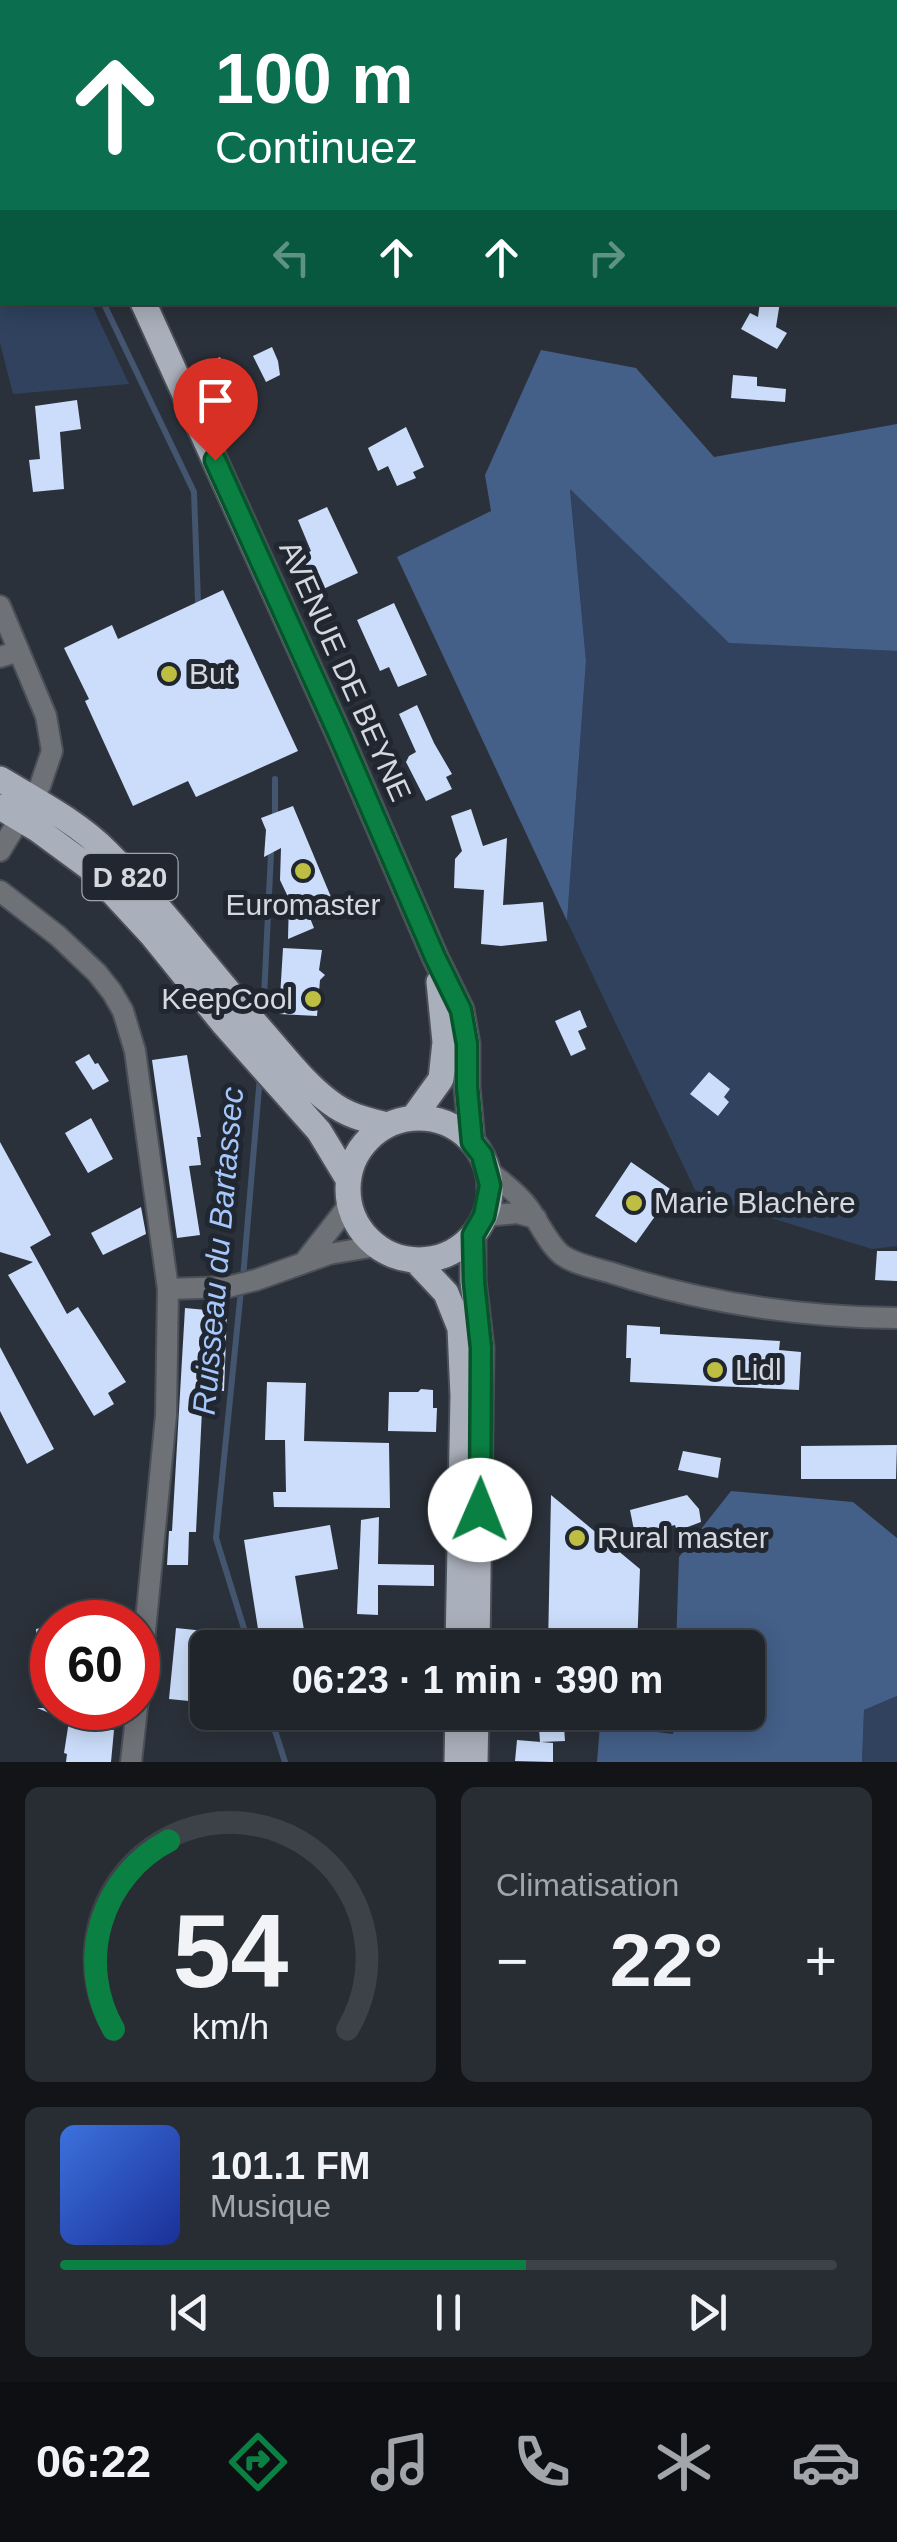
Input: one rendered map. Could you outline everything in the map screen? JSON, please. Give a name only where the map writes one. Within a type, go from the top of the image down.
[{"type":"main road","name":"AVENUE DE BEYNE","points":[[143,305],[461,1010],[467,1044],[472,1142]]},
{"type":"main road","name":"D 820","points":[[0,779],[104,848],[170,919],[230,1012]]},
{"type":"main road","name":"D 820","points":[[7,817],[37,829],[90,868],[230,1012],[296,1089],[348,1192]]},
{"type":"main road","name":"AVENUE DE BEYNE","points":[[413,1118],[441,1079],[445,1042],[435,957]]},
{"type":"main road","name":"D 820","points":[[296,1089],[353,1116],[387,1125]]},
{"type":"main road","points":[[477,1630],[481,1348],[474,1282],[479,1226],[490,1185],[488,1170],[472,1142],[456,1128],[435,1119],[413,1118],[387,1125],[368,1138],[355,1158],[348,1192],[355,1221],[376,1246],[415,1260],[436,1258],[456,1249],[479,1226]]},
{"type":"main road","points":[[415,1260],[446,1293],[460,1328],[464,1396],[458,1630]]},
{"type":"main road","points":[[457,1762],[458,1730]]},
{"type":"main road","points":[[475,1762],[476,1730]]},
{"type":"street","points":[[0,606],[10,654],[46,716],[52,751],[40,786]]},
{"type":"street","points":[[0,851],[7,817]]},
{"type":"street","points":[[0,891],[98,972],[123,1012],[135,1051],[168,1289],[166,1415],[148,1600]]},
{"type":"street","points":[[488,1170],[524,1201],[550,1244],[564,1257],[647,1285],[755,1306],[838,1317],[897,1318]]},
{"type":"street","points":[[304,1262],[348,1192]]},
{"type":"street","points":[[479,1226],[518,1213],[536,1218]]},
{"type":"street","points":[[168,1289],[228,1286],[329,1254],[376,1246]]},
{"type":"street","points":[[131,1762],[134,1730]]},
{"type":"shaded area","points":[[0,305],[92,305],[129,384],[13,394],[0,343]]},
{"type":"shaded area","points":[[541,350],[636,368],[714,457],[897,424],[897,651],[729,643],[570,489],[586,661],[567,921],[397,557],[491,511],[485,475]]},
{"type":"shaded area","points":[[570,487],[729,643],[897,651],[897,1246],[872,1249],[745,1210],[695,1190],[567,921],[586,661]]},
{"type":"shaded area","points":[[731,1491],[853,1502],[897,1538],[897,1696],[864,1710],[862,1762],[597,1762],[600,1730],[673,1734],[673,1730],[765,1730],[765,1630],[677,1630],[679,1557]]},
{"type":"shaded area","points":[[897,1696],[897,1762],[862,1762],[864,1710]]},
{"type":"building","points":[[760,305],[780,305],[776,327],[787,333],[777,349],[741,329],[750,313],[758,317]]},
{"type":"building","points":[[272,347],[280,375],[266,382],[253,356]]},
{"type":"building","points":[[220,357],[235,388],[224,393],[229,405],[214,411],[195,368]]},
{"type":"building","points":[[733,375],[757,377],[757,386],[786,389],[785,402],[731,398]]},
{"type":"building","points":[[77,400],[81,429],[60,432],[64,489],[33,492],[29,460],[40,459],[35,406]]},
{"type":"building","points":[[406,427],[424,467],[413,472],[416,478],[397,486],[388,466],[378,471],[368,448]]},
{"type":"building","points":[[327,507],[358,573],[319,591],[301,561],[311,551],[298,520]]},
{"type":"building","name":"But","points":[[223,590],[298,751],[196,797],[188,781],[133,806],[64,648],[112,625],[118,639]]},
{"type":"building","points":[[394,603],[427,675],[398,687],[389,667],[380,671],[357,620]]},
{"type":"building","points":[[417,705],[452,774],[446,777],[452,789],[426,801],[406,762],[416,752],[399,714]]},
{"type":"building","points":[[293,806],[331,897],[306,908],[314,928],[288,939],[289,899],[280,880],[281,848],[264,857],[266,830],[261,818]]},
{"type":"building","points":[[471,809],[483,846],[507,838],[503,905],[543,902],[547,941],[481,944],[484,890],[454,888],[455,859],[462,851],[451,816]]},
{"type":"building","points":[[283,948],[322,950],[319,970],[325,975],[320,980],[317,1016],[279,1014]]},
{"type":"building","points":[[580,1010],[587,1027],[578,1031],[586,1049],[571,1056],[555,1021]]},
{"type":"building","points":[[89,1054],[109,1081],[93,1090],[75,1062]]},
{"type":"building","points":[[187,1055],[201,1137],[197,1137],[201,1165],[189,1166],[200,1235],[177,1238],[152,1060]]},
{"type":"building","points":[[709,1072],[730,1089],[724,1097],[729,1102],[718,1116],[690,1094]]},
{"type":"building","points":[[91,1118],[113,1159],[88,1173],[65,1133]]},
{"type":"building","points":[[0,1142],[51,1235],[30,1247],[67,1314],[78,1307],[126,1382],[108,1393],[114,1404],[94,1416],[8,1275],[33,1262],[0,1252]]},
{"type":"building","name":"Marie Blachère","points":[[631,1162],[673,1191],[636,1243],[595,1216]]},
{"type":"building","points":[[141,1207],[146,1234],[103,1255],[91,1233]]},
{"type":"building","points":[[877,1251],[897,1251],[897,1281],[875,1280]]},
{"type":"building","points":[[185,1308],[227,1312],[224,1391],[203,1390],[196,1532],[189,1532],[188,1565],[167,1565],[172,1531]]},
{"type":"building","name":"Lidl","points":[[627,1325],[660,1327],[660,1334],[780,1341],[779,1350],[801,1352],[799,1390],[630,1382]]},
{"type":"building","points":[[0,1347],[54,1449],[27,1464],[0,1411]]},
{"type":"building","points":[[267,1382],[306,1383],[304,1441],[389,1443],[390,1508],[274,1507],[273,1492],[286,1492],[285,1440],[265,1440]]},
{"type":"building","points":[[433,1390],[436,1432],[388,1431],[389,1392]]},
{"type":"building","points":[[897,1445],[896,1479],[801,1479],[801,1446]]},
{"type":"building","points":[[683,1451],[721,1458],[718,1478],[678,1470]]},
{"type":"building","name":"Rural master","points":[[551,1495],[640,1569],[638,1630],[548,1630]]},
{"type":"building","points":[[687,1495],[699,1509],[701,1522],[677,1531],[675,1525],[635,1535],[630,1510]]},
{"type":"building","points":[[379,1517],[378,1564],[434,1565],[434,1586],[378,1585],[378,1615],[357,1614],[361,1520]]},
{"type":"building","points":[[330,1525],[338,1569],[295,1576],[304,1630],[258,1630],[244,1540]]},
{"type":"building","points":[[176,1628],[195,1630],[190,1630],[190,1701],[169,1699]]},
{"type":"building","points":[[68,1730],[114,1730],[111,1762],[66,1762]]},
{"type":"building","points":[[539,1730],[564,1730],[565,1741],[540,1742]]},
{"type":"building","points":[[517,1740],[553,1743],[553,1762],[515,1761]]},
{"type":"waterway","name":"Ruisseau du Bartassec","points":[[104,305],[194,492],[198,602]]},
{"type":"waterway","name":"Ruisseau du Bartassec","points":[[275,779],[275,813]]},
{"type":"waterway","name":"Ruisseau du Bartassec","points":[[263,1018],[271,853]]},
{"type":"waterway","name":"Ruisseau du Bartassec","points":[[243,1278],[260,1076]]},
{"type":"waterway","name":"Ruisseau du Bartassec","points":[[241,1290],[216,1538],[244,1630]]},
{"type":"waterway","name":"Ruisseau du Bartassec","points":[[275,1730],[285,1762]]},
{"type":"place","name":"But","points":[[169,674]]},
{"type":"place","name":"Euromaster","points":[[303,871]]},
{"type":"place","name":"KeepCool","points":[[313,999]]},
{"type":"place","name":"Marie Blachère","points":[[634,1203]]},
{"type":"place","name":"Lidl","points":[[715,1370]]},
{"type":"place","name":"Rural master","points":[[577,1538]]},
{"type":"route","points":[[215,460],[461,1010],[467,1044],[472,1142],[482,1155],[490,1185],[484,1216],[473,1235],[481,1348],[480,1510]]}]
